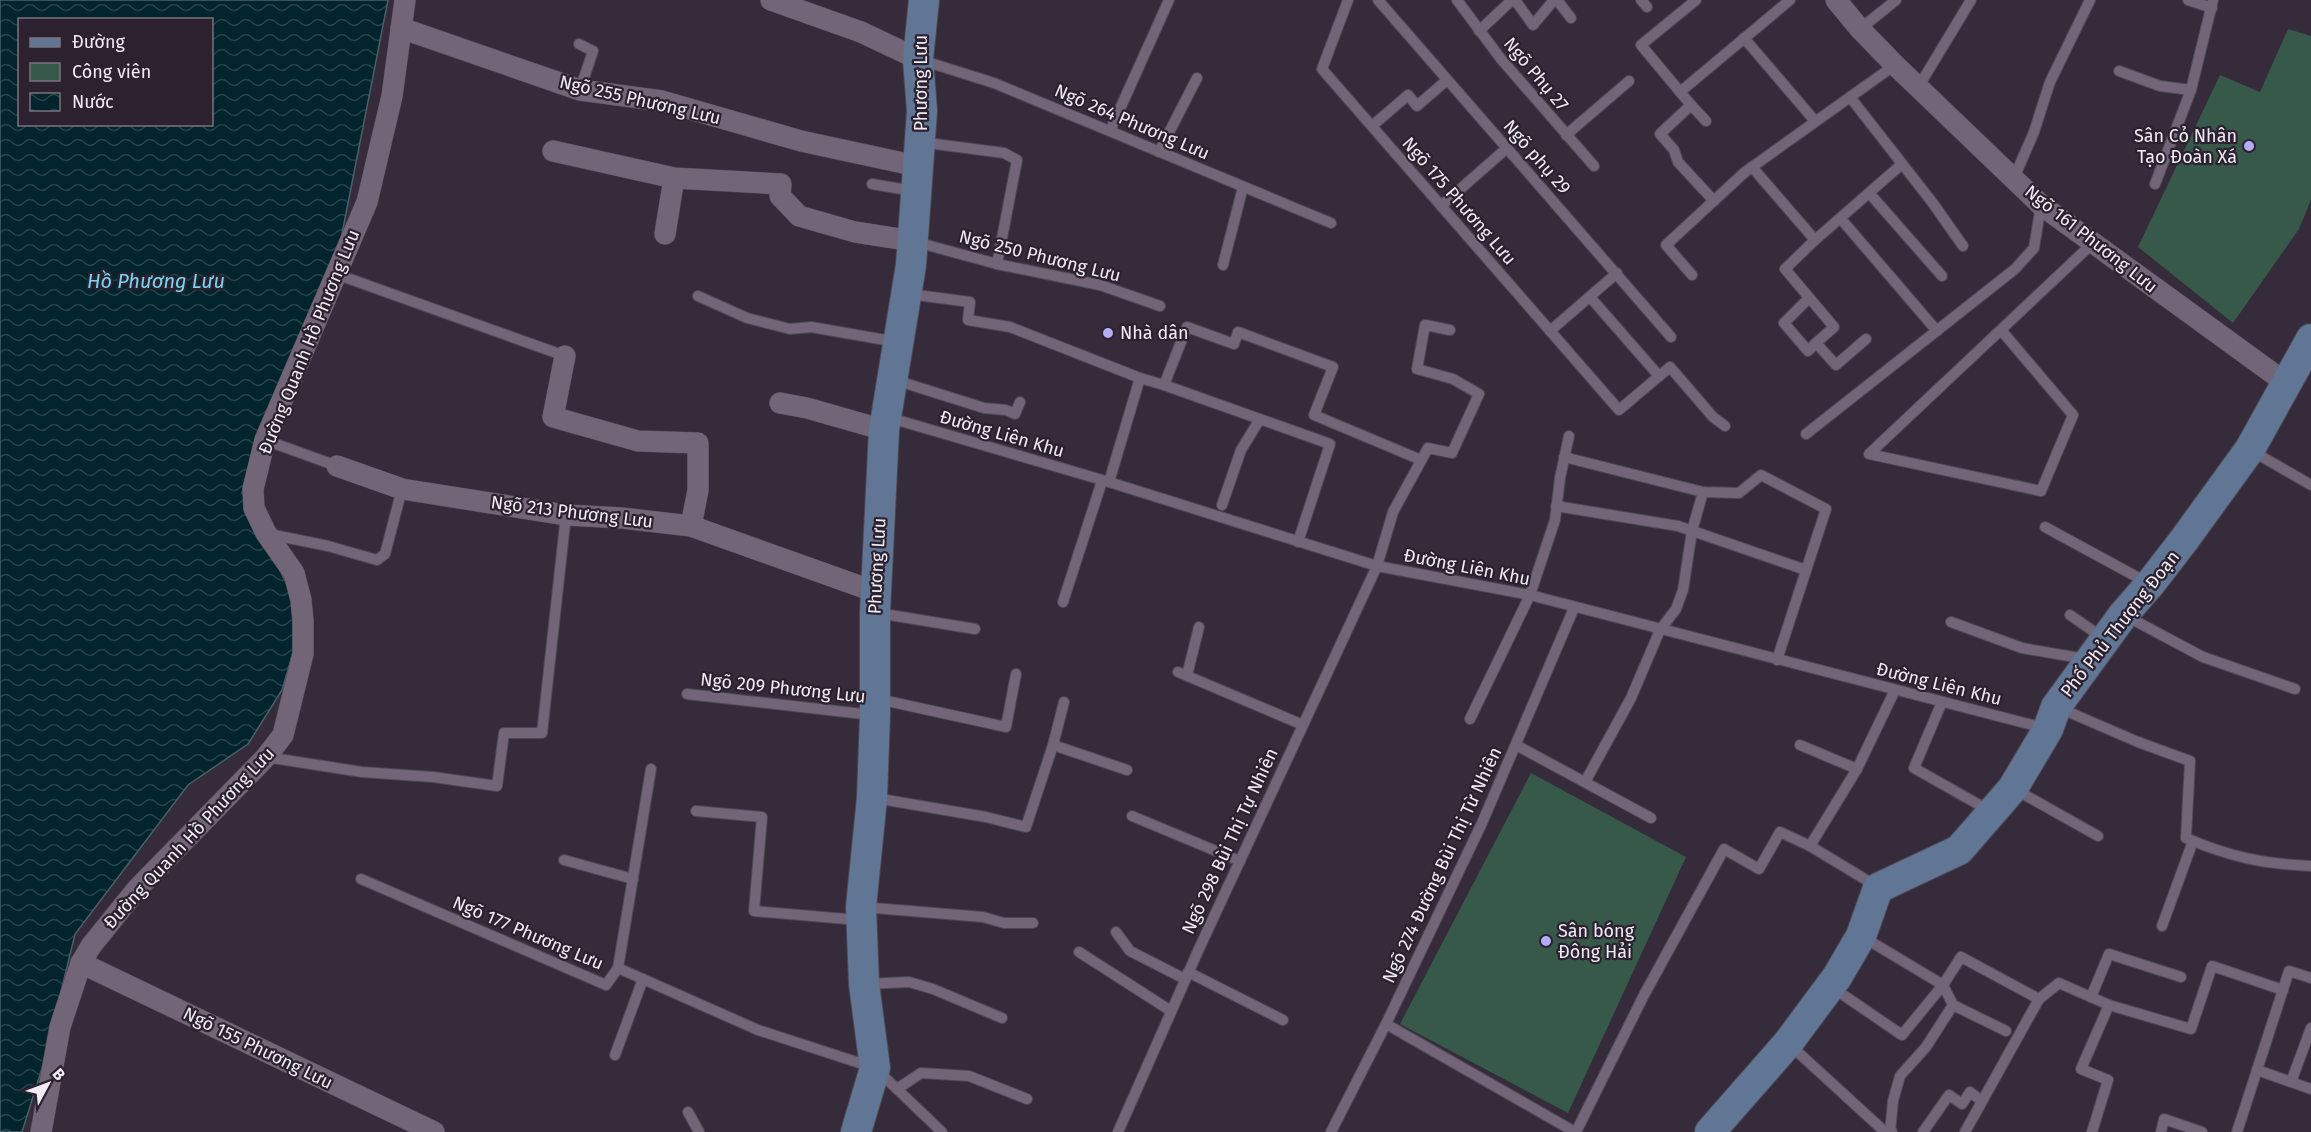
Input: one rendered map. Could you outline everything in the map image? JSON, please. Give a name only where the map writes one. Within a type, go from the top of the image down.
[{"type":"street","name":"Đường Quanh Hồ Phương Lưu","points":[[41,1132],[60,1027],[81,963],[103,929],[137,889],[266,757],[283,735],[303,654],[301,600],[294,573],[266,533],[254,508],[253,489],[265,440],[367,202],[392,96],[405,0]]},
{"type":"street","points":[[771,0],[861,32],[918,59]]},
{"type":"street","name":"Phương Lưu","points":[[856,1132],[875,1068],[864,984],[861,914],[872,798],[875,602],[885,424],[913,242],[922,111],[918,59],[924,0]]},
{"type":"street","name":"Ngõ 161 Phương Lưu","points":[[1836,0],[1895,65],[2041,205],[2286,383]]},
{"type":"street","name":"Ngõ 255 Phương Lưu","points":[[401,28],[580,90],[662,101],[801,141],[918,166]]},
{"type":"street","points":[[553,151],[674,178],[781,184],[780,196],[799,216],[855,232],[913,242]]},
{"type":"street","points":[[664,234],[674,178]]},
{"type":"street","name":"Phố Phủ Thượng Đoạn","points":[[1878,888],[1959,850],[2013,788],[2052,718],[2123,615],[2150,584],[2250,449],[2311,339]]},
{"type":"street","points":[[565,356],[553,417],[638,441],[698,443],[698,490],[691,526]]},
{"type":"street","points":[[780,403],[885,424]]},
{"type":"street","name":"Ngõ 213 Phương Lưu","points":[[337,466],[402,489],[566,515],[622,518],[691,526],[875,602]]},
{"type":"street","points":[[1710,1132],[1788,1042],[1829,986],[1861,936],[1878,888]]},
{"type":"street","name":"Ngõ 155 Phương Lưu","points":[[81,963],[434,1132]]},
{"type":"lane","points":[[1110,131],[1169,0]]},
{"type":"lane","name":"Ngõ 175 Phương Lưu","points":[[1348,0],[1322,69],[1619,410],[1659,376]]},
{"type":"lane","name":"Ngõ phụ 29","points":[[1378,0],[1671,337]]},
{"type":"lane","name":"Ngõ Phụ 27","points":[[1456,0],[1501,59],[1594,166]]},
{"type":"lane","points":[[1479,30],[1514,0],[1533,24],[1556,0],[1572,18]]},
{"type":"lane","points":[[1696,0],[1641,45],[1706,122]]},
{"type":"lane","points":[[1680,92],[1790,0]]},
{"type":"lane","points":[[1860,29],[1896,0]]},
{"type":"lane","points":[[1918,86],[1971,0]]},
{"type":"lane","points":[[2014,178],[2034,132],[2050,82],[2090,0]]},
{"type":"lane","points":[[2155,184],[2191,90],[2212,4],[2188,0]]},
{"type":"lane","points":[[1744,38],[1815,121]]},
{"type":"lane","points":[[579,44],[592,51],[580,90]]},
{"type":"lane","name":"Ngõ 264 Phương Lưu","points":[[918,59],[994,83],[1331,223]]},
{"type":"lane","points":[[1692,275],[1666,245],[1752,167],[1895,65]]},
{"type":"lane","points":[[2119,71],[2160,86],[2191,90]]},
{"type":"lane","points":[[1160,152],[1197,78]]},
{"type":"lane","points":[[1372,126],[1408,95],[1417,106],[1448,80]]},
{"type":"lane","points":[[1566,135],[1629,81]]},
{"type":"lane","points":[[1850,97],[1963,246]]},
{"type":"lane","points":[[1691,105],[1660,134],[1674,150],[1678,162],[1714,201]]},
{"type":"lane","points":[[1441,206],[1508,148]]},
{"type":"lane","points":[[872,184],[918,166],[1004,153],[1017,160],[997,264]]},
{"type":"lane","points":[[1809,298],[1784,322],[1808,351],[1834,327],[1785,269],[1902,164]]},
{"type":"lane","points":[[1752,167],[1815,240]]},
{"type":"lane","points":[[1223,265],[1243,187]]},
{"type":"lane","points":[[1869,194],[1942,276]]},
{"type":"lane","points":[[1806,435],[2015,269],[2034,248],[2041,205]]},
{"type":"lane","points":[[1841,219],[1937,331]]},
{"type":"lane","name":"Ngõ 250 Phương Lưu","points":[[913,242],[997,264],[1100,285],[1160,306]]},
{"type":"lane","points":[[2001,330],[2073,415],[2041,491],[1869,454],[2093,243]]},
{"type":"lane","points":[[1550,331],[1617,273]]},
{"type":"lane","points":[[336,274],[565,356]]},
{"type":"lane","points":[[906,294],[969,302],[968,320],[1010,327],[1140,378],[1330,444],[1298,542]]},
{"type":"lane","points":[[698,296],[747,318],[790,329],[812,327],[898,342]]},
{"type":"lane","points":[[1590,297],[1659,376],[1670,367],[1713,417],[1725,426]]},
{"type":"lane","points":[[1164,385],[1186,327],[1234,344],[1238,332],[1333,367],[1314,415],[1421,460],[1428,447],[1452,453],[1479,394],[1453,379],[1417,369],[1425,325],[1450,330]]},
{"type":"lane","points":[[1816,343],[1836,365],[1866,339]]},
{"type":"lane","points":[[1062,602],[1140,378]]},
{"type":"lane","points":[[892,379],[984,408],[1006,410],[1016,414],[1020,402]]},
{"type":"lane","points":[[1222,505],[1241,450],[1260,419]]},
{"type":"lane","name":"Đường Liên Khu","points":[[885,424],[1106,481],[1377,566],[1530,595],[1942,702],[2052,718],[2138,742],[2190,761],[2186,838],[2193,841]]},
{"type":"lane","points":[[1470,719],[1530,595],[1554,520],[1569,436]]},
{"type":"lane","name":"Ngõ 213 Phương Lưu","points":[[265,440],[337,466]]},
{"type":"lane","points":[[2250,449],[2311,485]]},
{"type":"lane","points":[[1564,457],[1703,492],[1738,493],[1761,475],[1826,509],[1778,660]]},
{"type":"lane","name":"Ngõ 298 Bùi Thị Tự Nhiên","points":[[1118,1132],[1187,976],[1377,566],[1393,512],[1421,460]]},
{"type":"lane","points":[[266,533],[328,546],[377,560],[385,554],[402,489]]},
{"type":"lane","points":[[1585,782],[1632,698],[1660,630],[1676,609],[1683,590],[1692,531],[1703,492]]},
{"type":"lane","points":[[1556,506],[1678,526],[1806,570]]},
{"type":"lane","points":[[266,757],[362,772],[433,777],[497,786],[504,733],[542,733],[566,515]]},
{"type":"lane","points":[[2045,527],[2150,584]]},
{"type":"lane","points":[[875,602],[975,629]]},
{"type":"lane","name":"Ngõ 274 Đường Bùi Thị Từ Nhiên","points":[[1336,1130],[1482,823],[1574,608]]},
{"type":"lane","points":[[2070,615],[2099,650]]},
{"type":"lane","points":[[2123,615],[2203,657],[2295,689]]},
{"type":"lane","points":[[1951,622],[2022,648],[2099,650]]},
{"type":"lane","points":[[1199,627],[1182,674],[1303,725]]},
{"type":"lane","name":"Ngõ 209 Phương Lưu","points":[[687,694],[875,707],[1006,727],[1016,674]]},
{"type":"lane","points":[[1810,846],[1857,769],[1895,690]]},
{"type":"lane","points":[[872,798],[986,817],[1026,827],[1053,745],[1064,702]]},
{"type":"lane","points":[[1942,702],[1914,768],[1992,812]]},
{"type":"lane","points":[[1053,745],[1127,770]]},
{"type":"lane","points":[[1516,745],[1651,818]]},
{"type":"lane","points":[[1800,745],[1857,769]]},
{"type":"lane","points":[[618,968],[651,769]]},
{"type":"lane","points":[[2013,788],[2098,836]]},
{"type":"lane","points":[[696,811],[762,817],[754,911],[983,917],[1004,923],[1033,923]]},
{"type":"lane","points":[[1132,816],[1240,861]]},
{"type":"lane","points":[[1386,1024],[1575,1132],[1644,995],[1724,849],[1759,868],[1780,832],[1810,846],[1878,888]]},
{"type":"lane","points":[[2162,926],[2193,841],[2224,854],[2279,864],[2311,866]]},
{"type":"lane","points":[[564,860],[633,879]]},
{"type":"lane","name":"Ngõ 177 Phương Lưu","points":[[362,879],[606,986],[618,968],[758,1030],[875,1068]]},
{"type":"lane","points":[[1116,932],[1130,951],[1283,1020]]},
{"type":"lane","points":[[1861,936],[1943,985],[1953,1005],[2006,1031]]},
{"type":"lane","points":[[1079,952],[1171,1011]]},
{"type":"lane","points":[[2091,997],[2109,954],[2181,978]]},
{"type":"lane","points":[[1829,986],[1902,1035],[1943,985],[1961,957],[2039,999]]},
{"type":"lane","points":[[1965,1132],[2039,999],[2059,983],[2109,1005],[2191,1029],[2212,966],[2283,990]]},
{"type":"lane","points":[[2237,1132],[2289,970],[2311,978]]},
{"type":"lane","points":[[615,1054],[643,979]]},
{"type":"lane","points":[[864,984],[909,982],[933,989],[1002,1018]]},
{"type":"lane","points":[[1788,1042],[1884,1131],[1891,1132],[1893,1101],[1900,1076],[1926,1047],[1953,1005]]},
{"type":"lane","points":[[2092,1132],[2108,1080],[2081,1069],[2109,1005]]},
{"type":"lane","points":[[2291,1082],[2311,1028]]},
{"type":"lane","points":[[875,1068],[942,1132]]},
{"type":"lane","points":[[2258,1070],[2311,1089]]},
{"type":"lane","points":[[897,1089],[921,1073],[957,1075],[969,1076],[1026,1099]]},
{"type":"lane","points":[[1923,1132],[1948,1095],[1962,1104],[1970,1092],[1982,1101]]},
{"type":"lane","points":[[688,1112],[699,1132]]},
{"type":"lane","points":[[2161,1132],[2164,1119],[2202,1132]]},
{"type":"green space","name":"Sân Cỏ Nhân Tạo Đoàn Xá","points":[[2288,29],[2311,36],[2311,200],[2299,229],[2233,323],[2138,247],[2220,75],[2260,92]]},
{"type":"green space","name":"Sân bóng Đông Hải","points":[[1531,773],[1686,857],[1568,1113],[1400,1024]]},
{"type":"water","name":"Hồ Phương Lưu","points":[[0,0],[388,0],[338,254],[260,441],[242,493],[291,593],[295,646],[282,690],[248,744],[188,785],[75,934],[43,1065],[22,1132],[0,1132]]},
{"type":"place","name":"Sân Cỏ Nhân Tạo Đoàn Xá","points":[[2249,146]]},
{"type":"place","name":"Nhà dân","points":[[1108,333]]},
{"type":"place","name":"Sân bóng Đông Hải","points":[[1546,941]]}]
